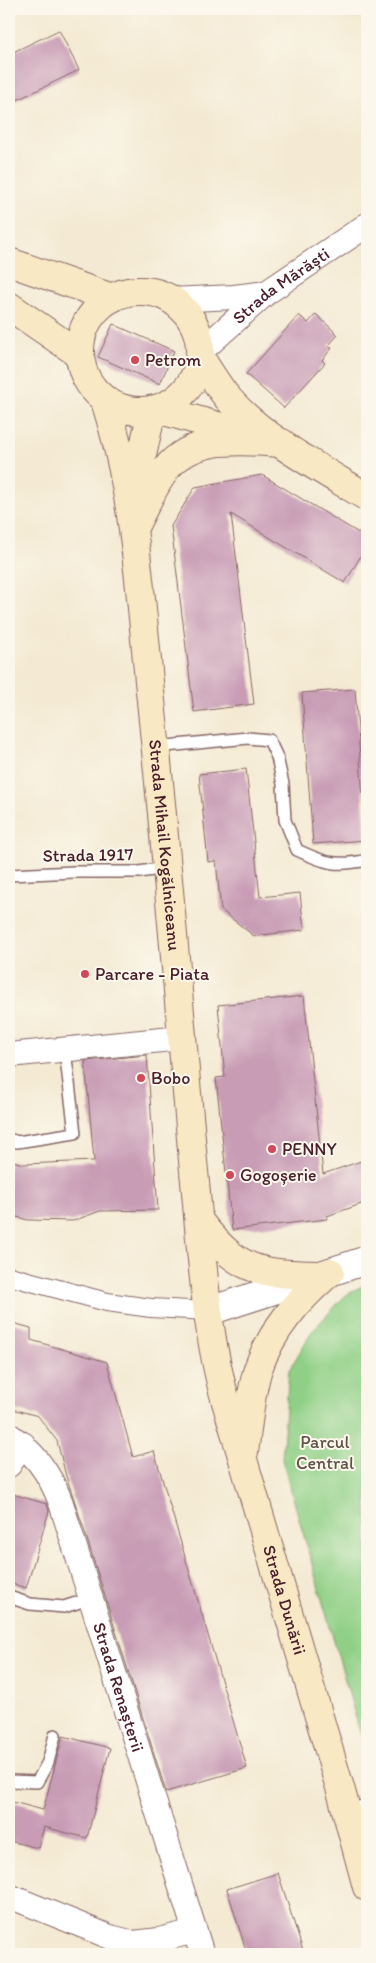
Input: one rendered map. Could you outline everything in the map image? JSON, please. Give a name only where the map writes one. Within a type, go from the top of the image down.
[{"type":"main road","points":[[9,262],[112,298]]},
{"type":"main road","points":[[132,291],[152,292],[171,300],[184,310],[194,324],[200,340],[200,354],[196,374],[187,389],[173,402],[139,412],[121,409],[105,401],[92,388],[83,372],[80,354],[81,337],[87,321],[98,308],[112,298],[132,291]]},
{"type":"main road","points":[[9,306],[80,354]]},
{"type":"main road","points":[[200,354],[227,396],[244,415],[282,444],[367,497]]},
{"type":"main road","name":"Strada Mihail Kogălniceanu","points":[[105,401],[120,450],[134,527],[209,1311]]},
{"type":"main road","points":[[154,409],[282,444]]},
{"type":"main road","name":"Strada Mihail Kogălniceanu","points":[[134,527],[136,482],[154,409]]},
{"type":"main road","points":[[134,527],[166,469],[180,455],[200,445],[221,441],[282,444]]},
{"type":"main road","points":[[199,1221],[222,1249],[249,1266],[270,1273],[324,1274]]},
{"type":"main road","points":[[242,1459],[257,1371],[270,1340],[285,1316],[324,1274]]},
{"type":"main road","name":"Strada Dunării","points":[[209,1311],[220,1382],[242,1459],[358,1815],[367,1887]]},
{"type":"street","name":"Strada Mărăști","points":[[200,354],[266,293],[367,225]]},
{"type":"street","points":[[171,300],[234,297],[266,293]]},
{"type":"street","points":[[9,1055],[182,1038]]},
{"type":"street","points":[[9,1276],[107,1302],[151,1308],[209,1311],[367,1260]]},
{"type":"street","points":[[9,1465],[16,1440]]},
{"type":"street","name":"Strada Renașterii","points":[[16,1440],[40,1464],[55,1487],[92,1598],[202,1954]]},
{"type":"street","points":[[9,1896],[110,1937],[134,1943],[159,1940],[195,1931]]},
{"type":"lane","points":[[156,747],[248,738],[269,740],[277,757],[283,784],[285,820],[297,850],[324,862],[351,863],[367,860]]},
{"type":"lane","name":"Strada 1917","points":[[9,875],[139,872],[168,868]]},
{"type":"lane","points":[[9,1140],[17,1142],[75,1133],[65,1050]]},
{"type":"lane","points":[[9,1597],[30,1604],[64,1607],[92,1598]]},
{"type":"lane","points":[[9,1781],[37,1782],[48,1762],[55,1735]]},
{"type":"green space","name":"Parcul Central","points":[[367,1283],[367,1757],[282,1459],[289,1370],[313,1330],[345,1296]]},
{"type":"building","points":[[59,30],[79,70],[9,104],[9,54]]},
{"type":"building","points":[[316,314],[338,335],[328,346],[332,348],[322,360],[325,363],[284,408],[246,374],[299,315],[308,323]]},
{"type":"building","points":[[113,324],[174,351],[160,384],[98,357]]},
{"type":"building","points":[[262,475],[367,538],[367,545],[345,583],[231,514],[254,704],[194,712],[171,526],[195,487]]},
{"type":"building","points":[[355,689],[366,840],[313,844],[302,693]]},
{"type":"building","points":[[246,769],[260,897],[300,893],[304,930],[254,936],[221,910],[216,861],[208,862],[199,774]]},
{"type":"building","name":"PENNY","points":[[304,996],[323,1174],[367,1159],[367,1202],[327,1216],[327,1219],[232,1230],[216,1078],[225,1077],[218,1005]]},
{"type":"building","points":[[147,1055],[158,1210],[100,1211],[73,1221],[28,1220],[9,1215],[9,1160],[24,1164],[94,1161],[85,1061]]},
{"type":"building","points":[[9,1322],[31,1328],[31,1340],[107,1362],[133,1457],[154,1451],[247,1768],[166,1792],[66,1476],[57,1441],[38,1416],[9,1408]]},
{"type":"building","points":[[9,1493],[47,1504],[49,1511],[26,1588],[9,1583]]},
{"type":"building","points":[[63,1736],[110,1748],[87,1838],[44,1827],[38,1848],[9,1841],[9,1801],[43,1810]]},
{"type":"building","points":[[278,1873],[304,1954],[247,1954],[227,1889]]},
{"type":"place","name":"Petrom","points":[[135,360]]},
{"type":"place","name":"Parcare - Piata","points":[[85,974]]},
{"type":"place","name":"Bobo","points":[[141,1078]]},
{"type":"place","name":"PENNY","points":[[272,1149]]},
{"type":"place","name":"Gogoșerie","points":[[230,1175]]}]
